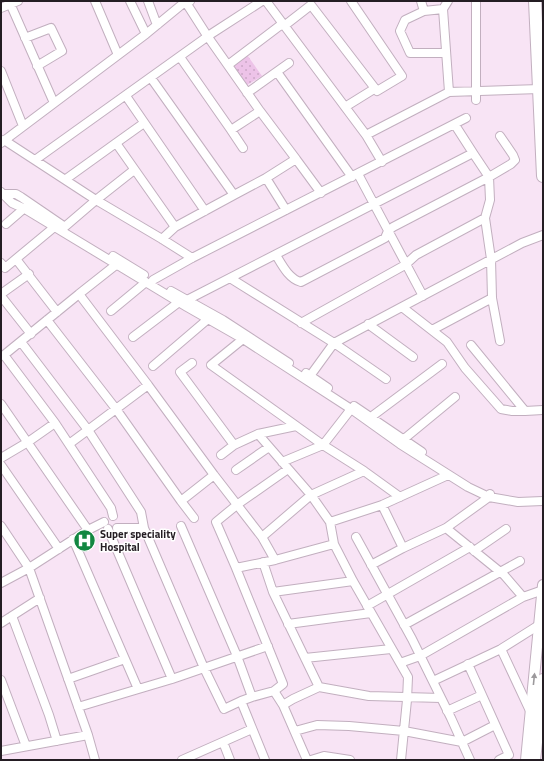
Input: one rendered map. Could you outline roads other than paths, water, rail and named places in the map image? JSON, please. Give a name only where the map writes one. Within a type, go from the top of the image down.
[{"type":"highway","points":[[535,1],[541,74],[540,89],[543,176]]},
{"type":"highway","points":[[534,760],[543,680]]},
{"type":"highway","points":[[541,760],[543,741]]},
{"type":"main road","points":[[526,760],[543,585]]},
{"type":"street","points":[[95,1],[118,55]]},
{"type":"street","points":[[130,1],[146,34]]},
{"type":"street","points":[[148,1],[157,25]]},
{"type":"street","points":[[192,258],[162,238],[96,200],[66,179],[3,142],[146,34],[187,1],[208,37],[247,93],[321,193]]},
{"type":"street","points":[[35,160],[208,37],[262,1]]},
{"type":"street","points":[[266,1],[366,135],[382,162]]},
{"type":"street","points":[[345,107],[374,89],[376,91],[402,76],[351,1]]},
{"type":"street","points":[[421,1],[424,11]]},
{"type":"street","points":[[448,1],[443,9],[449,92]]},
{"type":"street","points":[[476,1],[476,100]]},
{"type":"street","points":[[1,8],[12,2],[25,38],[54,103]]},
{"type":"street","points":[[228,65],[283,25],[309,3],[374,89]]},
{"type":"street","points":[[443,9],[424,11],[405,20],[400,31],[410,53],[446,54]]},
{"type":"street","points":[[25,38],[51,28],[62,51],[37,66]]},
{"type":"street","points":[[180,57],[243,148]]},
{"type":"street","points":[[247,93],[289,63]]},
{"type":"street","points":[[1,71],[23,126]]},
{"type":"street","points":[[277,72],[355,176],[374,205],[423,296]]},
{"type":"street","points":[[151,78],[234,194]]},
{"type":"street","points":[[366,135],[449,92],[540,89]]},
{"type":"street","points":[[126,96],[205,211]]},
{"type":"street","points":[[231,130],[260,111]]},
{"type":"street","points":[[111,311],[149,281],[466,118]]},
{"type":"street","points":[[66,179],[144,123]]},
{"type":"street","points":[[455,124],[489,177],[490,200],[486,218],[491,259],[492,298],[500,341]]},
{"type":"street","points":[[276,255],[290,276],[296,281],[300,282],[385,238],[388,231],[511,164],[515,160],[500,136]]},
{"type":"street","points":[[116,143],[175,227]]},
{"type":"street","points":[[132,337],[183,301],[374,205],[473,153]]},
{"type":"street","points":[[162,238],[175,227],[266,178],[296,159]]},
{"type":"street","points":[[2,267],[16,259],[60,227],[134,170]]},
{"type":"street","points":[[266,178],[286,210]]},
{"type":"street","points":[[2,193],[16,194],[27,206],[117,264],[136,273]]},
{"type":"street","points":[[6,224],[27,206]]},
{"type":"street","points":[[301,323],[405,265],[416,255],[486,218]]},
{"type":"street","points":[[60,227],[183,301],[235,328],[310,376],[470,485]]},
{"type":"street","points":[[310,376],[334,343],[491,259],[522,243],[543,235]]},
{"type":"street","points":[[16,259],[57,312]]},
{"type":"street","points":[[117,264],[2,356],[55,423],[111,508],[113,516],[118,521],[117,528]]},
{"type":"street","points":[[29,274],[1,295],[31,334]]},
{"type":"street","points":[[230,278],[334,343],[386,379]]},
{"type":"street","points":[[79,294],[214,475],[238,504],[262,537],[275,560]]},
{"type":"street","points":[[432,330],[492,298]]},
{"type":"street","points":[[183,301],[208,319],[243,339],[448,475],[490,494],[518,502],[543,501]]},
{"type":"street","points":[[402,306],[446,342],[465,368],[501,408],[512,412],[543,410]]},
{"type":"street","points":[[153,366],[208,319]]},
{"type":"street","points":[[47,320],[116,409],[194,518]]},
{"type":"street","points":[[368,324],[412,357]]},
{"type":"street","points":[[243,339],[211,365],[323,445],[364,471],[400,497]]},
{"type":"street","points":[[21,342],[88,430],[141,512],[144,528],[204,668],[224,709],[252,697],[274,691],[283,684],[216,522],[285,466],[323,445],[351,410]]},
{"type":"street","points":[[471,345],[525,411]]},
{"type":"street","points":[[192,363],[180,372],[234,445]]},
{"type":"street","points":[[371,417],[442,364]]},
{"type":"street","points":[[69,444],[148,385]]},
{"type":"street","points":[[404,440],[455,397]]},
{"type":"street","points":[[1,404],[88,530]]},
{"type":"street","points":[[1,458],[28,442],[55,423]]},
{"type":"street","points":[[221,455],[234,445],[258,434],[296,426]]},
{"type":"street","points":[[258,434],[311,495],[330,522],[334,544],[353,581],[408,677],[401,760]]},
{"type":"street","points":[[236,470],[269,447]]},
{"type":"street","points":[[1,465],[59,549]]},
{"type":"street","points":[[262,537],[311,495],[364,471]]},
{"type":"street","points":[[181,501],[214,475]]},
{"type":"street","points":[[330,522],[382,505],[448,475]]},
{"type":"street","points":[[371,565],[446,528],[490,494]]},
{"type":"street","points":[[382,505],[403,548]]},
{"type":"street","points":[[1,582],[29,568],[73,539],[104,522],[108,516],[113,516]]},
{"type":"street","points":[[104,522],[172,679]]},
{"type":"street","points":[[1,526],[29,568],[88,735],[95,760]]},
{"type":"street","points":[[181,526],[237,656],[252,697]]},
{"type":"street","points":[[108,529],[144,528]]},
{"type":"street","points":[[446,528],[500,572],[523,596]]},
{"type":"street","points":[[367,606],[506,529]]},
{"type":"street","points":[[356,537],[433,681],[470,760]]},
{"type":"street","points":[[73,539],[138,689]]},
{"type":"street","points":[[236,568],[275,560],[334,544]]},
{"type":"street","points":[[404,625],[520,561]]},
{"type":"street","points":[[263,562],[273,592],[319,687]]},
{"type":"street","points":[[273,592],[353,581]]},
{"type":"street","points":[[400,663],[420,656],[523,596],[543,590]]},
{"type":"street","points":[[1,623],[40,598]]},
{"type":"street","points":[[288,624],[371,613]]},
{"type":"street","points":[[12,616],[46,708],[56,741]]},
{"type":"street","points":[[433,681],[500,649],[539,625]]},
{"type":"street","points":[[78,707],[172,679],[268,646]]},
{"type":"street","points":[[305,658],[391,649]]},
{"type":"street","points":[[500,649],[531,713]]},
{"type":"street","points":[[68,679],[125,659]]},
{"type":"street","points":[[468,664],[509,755],[499,760]]},
{"type":"street","points":[[1,680],[3,692],[26,746]]},
{"type":"street","points":[[283,706],[293,699],[319,687],[369,696],[441,698]]},
{"type":"street","points":[[274,691],[296,731],[307,760]]},
{"type":"street","points":[[447,711],[482,695]]},
{"type":"street","points":[[241,701],[265,760]]},
{"type":"street","points":[[296,731],[316,725],[349,726],[404,731],[462,742],[495,725]]},
{"type":"street","points":[[182,760],[252,729]]},
{"type":"street","points":[[1,751],[88,735]]},
{"type":"street","points":[[223,742],[230,760]]},
{"type":"street","points":[[311,760],[324,756],[350,760]]},
{"type":"place","name":"Super speciality Hospital","points":[[85,540]]}]
